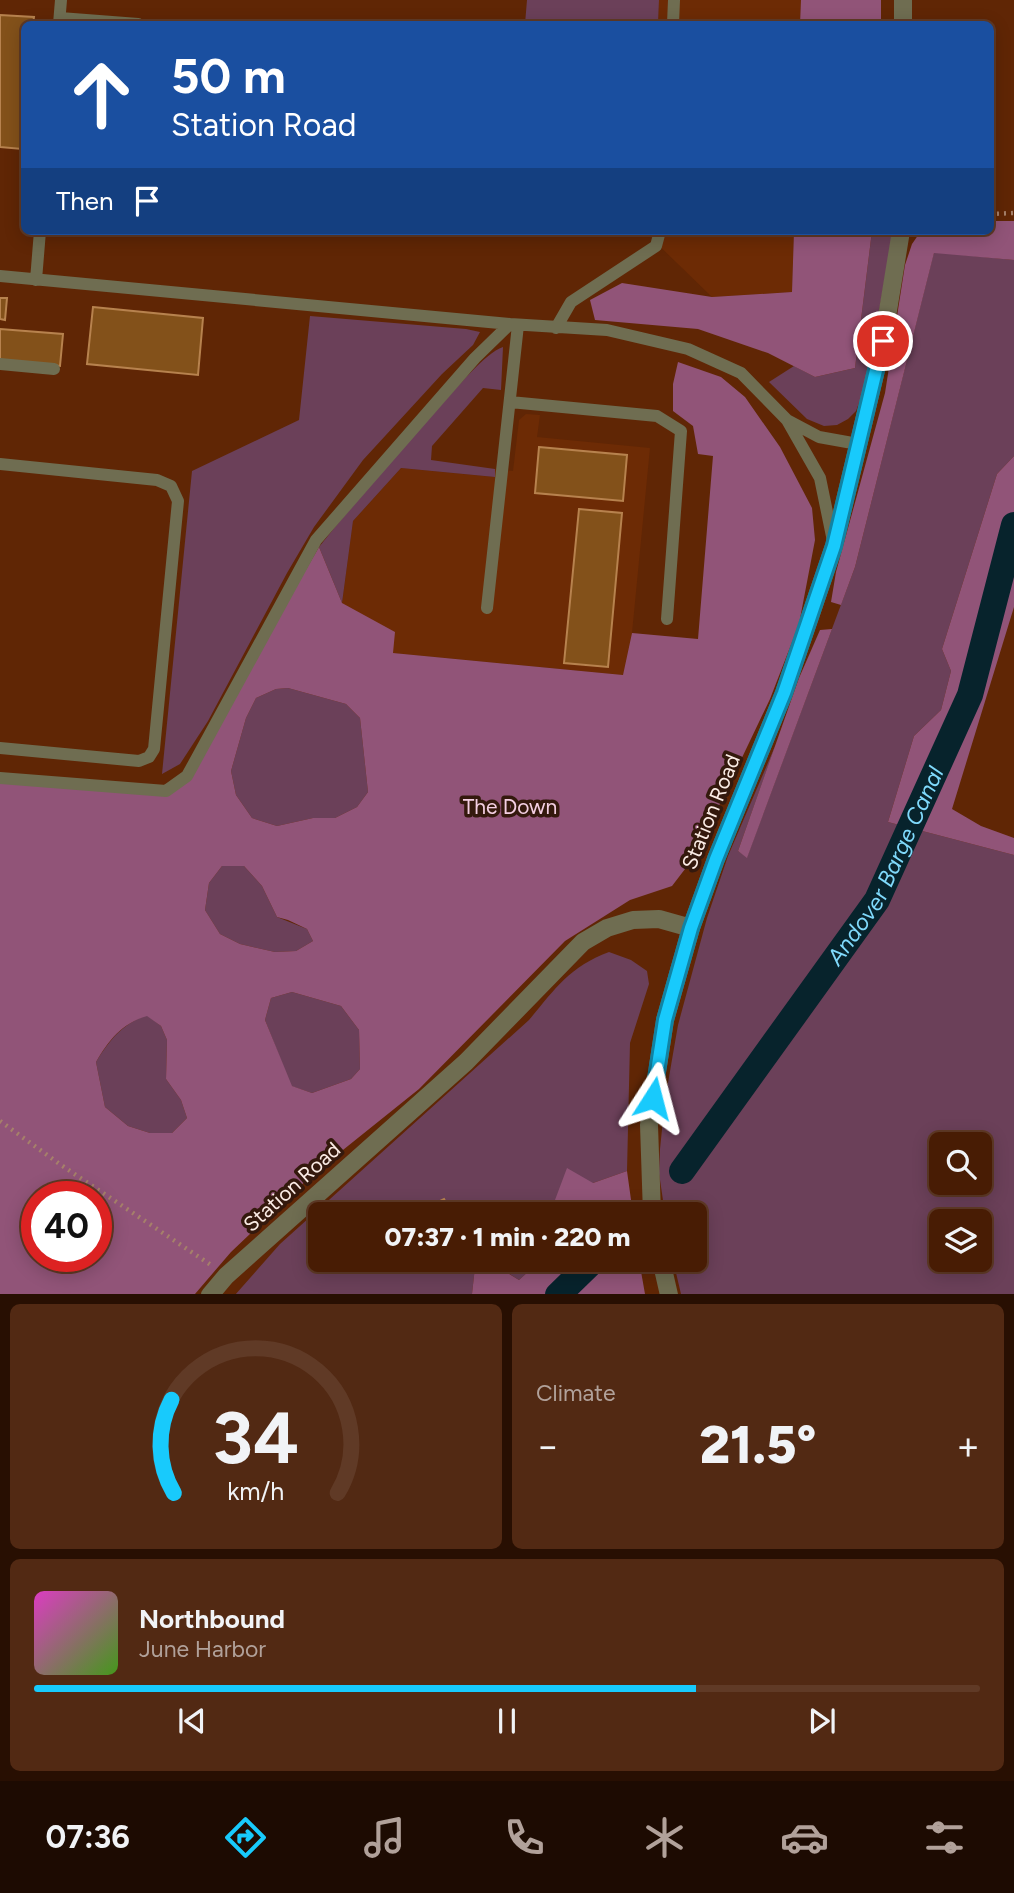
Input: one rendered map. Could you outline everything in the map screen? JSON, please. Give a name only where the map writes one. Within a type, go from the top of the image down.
[{"type":"street","points":[[903,0],[903,21]]},
{"type":"street","name":"Station Road","points":[[210,1294],[226,1276],[466,1062],[583,943],[607,928],[633,920],[659,919],[691,928],[716,859],[784,693],[834,546],[883,341],[900,235]]},
{"type":"street","points":[[652,1202],[649,1125],[665,1020],[691,928]]},
{"type":"street","points":[[664,1272],[669,1294]]},
{"type":"lane","points":[[59,21],[61,0]]},
{"type":"lane","points":[[673,21],[674,0]]},
{"type":"lane","points":[[36,280],[40,235]]},
{"type":"lane","points":[[556,328],[570,302],[656,246],[659,235]]},
{"type":"lane","points":[[0,276],[514,325],[607,330],[688,349],[741,373],[787,420],[820,478],[834,546]]},
{"type":"lane","points":[[488,608],[510,402],[514,325]]},
{"type":"lane","points":[[0,778],[166,791],[187,776],[316,540],[475,358],[514,325]]},
{"type":"lane","points":[[0,364],[54,369]]},
{"type":"lane","points":[[510,402],[657,416],[681,430],[667,619]]},
{"type":"lane","points":[[787,420],[820,437],[858,444]]},
{"type":"lane","points":[[0,464],[157,480],[171,486],[178,501],[155,749],[149,757],[139,761],[0,748]]},
{"type":"path","points":[[994,214],[1014,213]]},
{"type":"path","points":[[0,1121],[61,1166],[226,1276]]},
{"type":"shaded area","points":[[527,0],[659,0],[658,21],[525,21]]},
{"type":"shaded area","points":[[659,0],[801,0],[800,21],[658,21]]},
{"type":"shaded area","points":[[648,235],[794,235],[792,292],[712,297]]},
{"type":"shaded area","points":[[872,235],[892,235],[867,381],[856,411],[837,425],[824,426],[807,419],[769,382],[794,366],[815,377],[855,368]]},
{"type":"shaded area","points":[[934,252],[1014,260],[1014,456],[997,474],[942,649],[951,671],[941,710],[914,736],[888,822],[1014,855],[1014,1294],[681,1294],[676,1272],[707,1272],[707,1202],[663,1202],[659,1173],[665,1100],[678,1025],[707,918],[728,856],[776,744],[738,851],[747,857],[855,567]]},
{"type":"shaded area","points":[[310,316],[480,332],[473,345],[442,374],[363,460],[314,527],[208,721],[180,764],[162,774],[192,471],[299,420]]},
{"type":"shaded area","points":[[503,347],[501,390],[483,388],[432,446],[431,460],[495,469],[495,477],[401,468],[353,521],[342,603],[319,547],[462,382],[488,356]]},
{"type":"shaded area","points":[[526,414],[540,415],[537,437],[650,448],[632,633],[623,675],[393,653],[342,603],[353,521],[401,468],[494,477],[495,469],[513,471],[519,420]]},
{"type":"shaded area","points":[[288,688],[346,704],[360,718],[368,792],[357,807],[335,818],[313,818],[277,826],[252,818],[236,795],[231,771],[246,718],[256,698],[276,689]]},
{"type":"shaded area","points":[[222,866],[244,866],[262,886],[277,917],[307,929],[313,941],[296,951],[275,952],[240,944],[220,934],[205,910],[209,883]]},
{"type":"shaded area","points":[[609,952],[631,960],[647,971],[649,984],[630,1043],[627,1171],[593,1183],[562,1202],[327,1202],[529,1020],[564,980],[583,965]]},
{"type":"shaded area","points":[[292,992],[341,1006],[359,1030],[360,1069],[351,1079],[312,1093],[291,1086],[265,1020],[271,998]]},
{"type":"shaded area","points":[[147,1015],[161,1026],[167,1040],[166,1079],[181,1100],[187,1118],[172,1133],[150,1133],[128,1126],[105,1107],[96,1062],[117,1034],[130,1023]]},
{"type":"shaded area","points":[[308,1219],[308,1272],[474,1272],[472,1294],[236,1294],[280,1244]]},
{"type":"shaded area","points":[[507,1272],[528,1272],[519,1280]]},
{"type":"green space","points":[[801,0],[881,0],[881,21],[800,21]]},
{"type":"green space","points":[[994,221],[1014,221],[1014,260],[934,253],[855,567],[841,605],[831,602],[836,572],[885,393],[905,265],[918,235],[994,235]]},
{"type":"green space","points":[[794,235],[872,235],[855,368],[815,377],[768,353],[698,329],[595,320],[590,300],[622,283],[712,297],[792,292]]},
{"type":"green space","name":"The Down","points":[[678,362],[721,377],[745,397],[780,447],[812,508],[815,540],[799,624],[770,699],[695,856],[672,886],[630,900],[565,941],[419,1089],[313,1174],[231,1252],[195,1294],[0,1294],[0,775],[167,791],[187,776],[319,547],[342,603],[395,632],[393,653],[623,675],[632,633],[698,639],[713,456],[698,454],[693,426],[673,411],[673,384]],"holes":[[[288,688],[346,704],[360,718],[368,792],[357,807],[335,818],[313,818],[277,826],[252,818],[236,795],[231,771],[246,718],[256,698],[276,689]],[[222,866],[244,866],[262,886],[277,917],[307,929],[313,941],[296,951],[275,952],[240,944],[220,934],[205,910],[209,883]],[[292,992],[341,1006],[359,1030],[360,1069],[351,1079],[312,1093],[292,1086],[265,1020],[271,998]],[[147,1016],[161,1026],[167,1040],[166,1079],[181,1100],[187,1118],[172,1133],[150,1133],[128,1126],[105,1107],[96,1062],[111,1040],[123,1028]]]},
{"type":"green space","points":[[1014,456],[1014,607],[952,809],[981,826],[1014,838],[1014,855],[888,822],[914,736],[941,710],[951,671],[942,649],[997,474]]},
{"type":"green space","points":[[832,629],[747,858],[738,851],[799,678],[820,630]]},
{"type":"green space","points":[[567,1168],[593,1183],[627,1171],[631,1202],[554,1202]]},
{"type":"green space","points":[[474,1272],[506,1272],[519,1280],[528,1272],[641,1272],[645,1294],[472,1294]]},
{"type":"building","points":[[0,15],[34,17],[33,21],[21,21],[21,149],[0,147]]},
{"type":"building","points":[[0,298],[7,298],[5,320],[0,319]]},
{"type":"building","points":[[93,307],[203,318],[198,375],[87,364]]},
{"type":"building","points":[[0,329],[63,334],[60,366],[0,360]]},
{"type":"building","points":[[539,447],[627,455],[623,501],[535,493]]},
{"type":"building","points":[[579,509],[622,513],[608,667],[564,663]]},
{"type":"waterway","name":"Andover Barge Canal","points":[[682,1171],[877,900],[970,695],[1014,525]]},
{"type":"waterway","name":"Andover Barge Canal","points":[[559,1294],[582,1272]]},
{"type":"route","points":[[653,1098],[665,1020],[691,928],[716,859],[784,693],[834,546],[883,341]]}]
